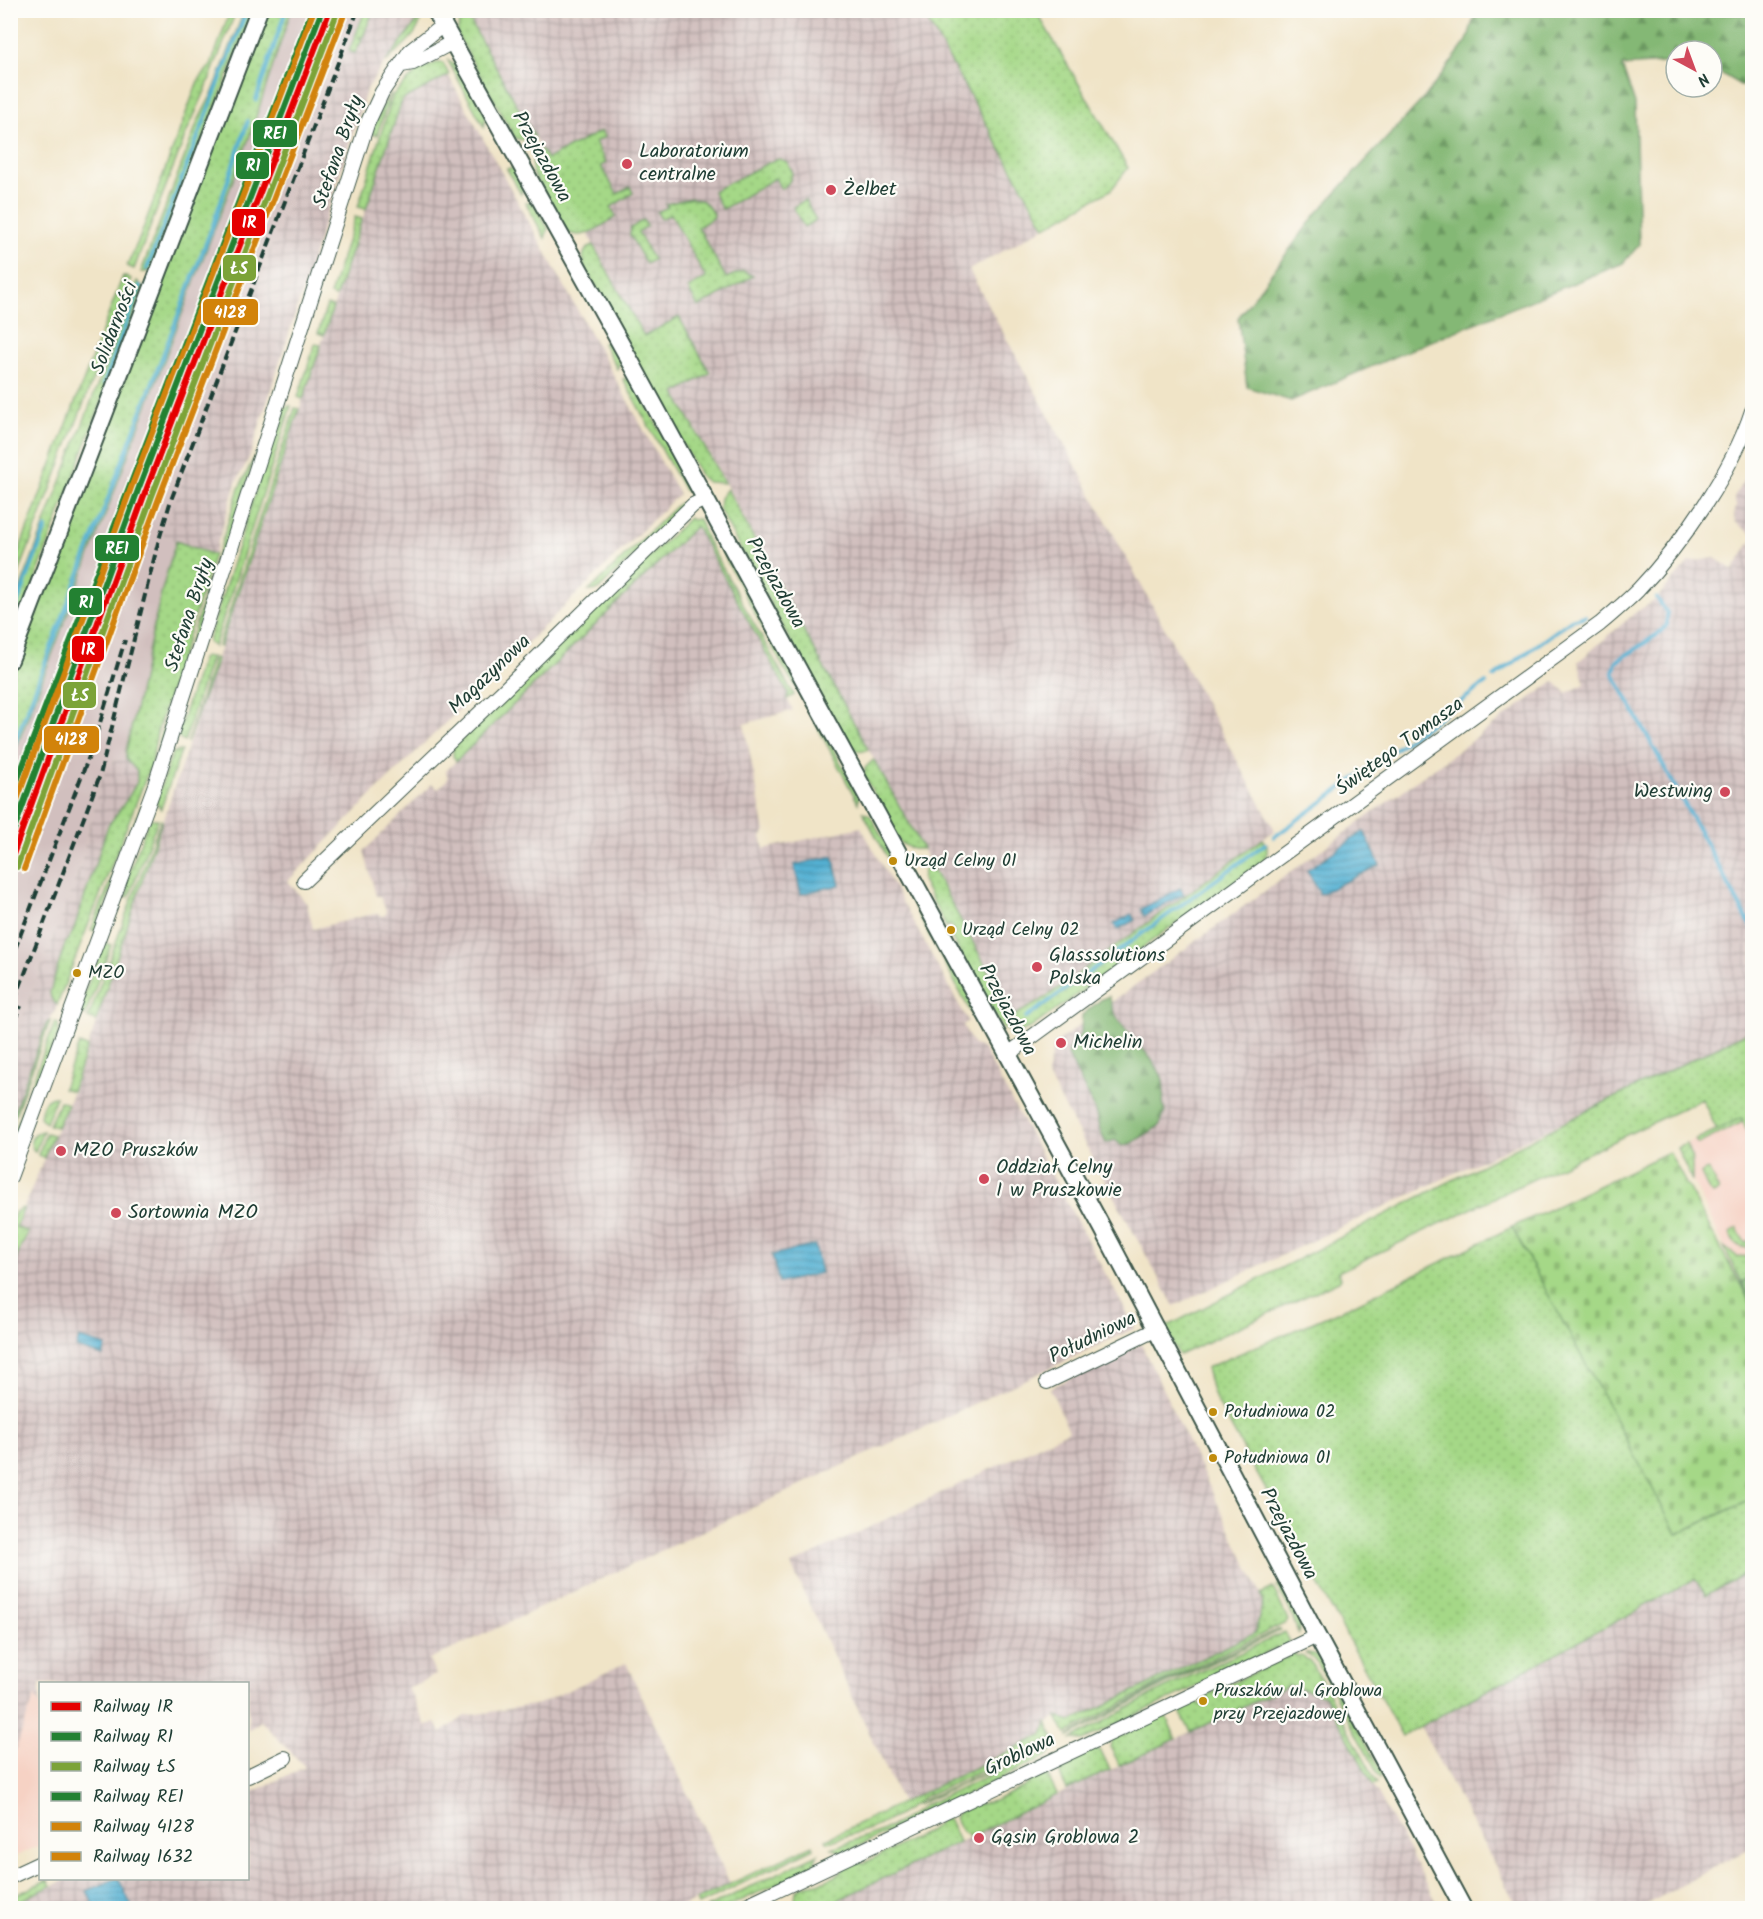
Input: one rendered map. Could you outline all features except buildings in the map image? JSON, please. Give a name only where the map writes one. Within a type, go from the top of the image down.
[{"type":"street","name":"Solidarności","points":[[10,660],[259,10]]},
{"type":"street","name":"Przejazdowa","points":[[439,18],[705,499],[1157,1329],[1317,1636],[1463,1908]]},
{"type":"street","name":"Stefana Bryły","points":[[10,1177],[155,785],[367,124],[382,92],[410,51],[439,18]]},
{"type":"street","points":[[402,65],[413,63],[453,42]]},
{"type":"street","name":"Świętego Tomasza","points":[[1007,1055],[1600,624],[1637,592],[1659,567],[1696,517],[1720,479],[1739,443],[1752,411]]},
{"type":"street","name":"Magazynowa","points":[[304,881],[693,506],[705,499]]},
{"type":"street","name":"Południowa","points":[[1047,1382],[1157,1329]]},
{"type":"street","name":"Groblowa","points":[[740,1908],[1317,1636]]},
{"type":"street","points":[[249,1776],[285,1758]]},
{"type":"street","points":[[10,1877],[39,1863]]},
{"type":"shaded area","points":[[291,11],[365,11],[349,51],[346,50],[189,460],[163,536],[214,555],[155,743],[149,741],[126,751],[107,767],[100,782],[79,869],[11,1046],[11,762],[249,138]]},
{"type":"shaded area","points":[[373,11],[413,11],[418,19],[366,91],[250,456],[236,483],[214,555],[162,536],[346,50],[355,53]]},
{"type":"shaded area","points":[[467,11],[922,11],[1045,227],[969,270],[1275,830],[1039,1002],[1012,1016],[716,466],[469,19]]},
{"type":"shaded area","points":[[448,75],[679,494],[382,785],[288,881],[307,904],[313,929],[364,916],[377,914],[383,916],[387,913],[380,896],[376,896],[364,851],[432,784],[438,789],[448,779],[446,771],[696,526],[788,693],[787,699],[793,710],[744,724],[765,832],[761,837],[764,849],[861,827],[968,1021],[963,1025],[968,1035],[973,1044],[984,1050],[1135,1328],[429,1660],[436,1675],[408,1688],[426,1726],[436,1722],[441,1733],[465,1716],[539,1704],[626,1663],[730,1884],[679,1908],[11,1908],[11,1905],[65,1880],[249,1880],[249,1794],[305,1767],[261,1721],[249,1729],[249,1682],[39,1682],[39,1704],[35,1695],[11,1762],[10,1269],[28,1232],[16,1227],[64,1110],[66,1110],[91,1038],[402,100]]},
{"type":"shaded area","points":[[1752,446],[1752,534],[1735,522],[1734,497],[1744,479]]},
{"type":"shaded area","points":[[1752,540],[1752,1030],[1174,1306],[1047,1075],[1054,1044],[1554,681],[1567,693],[1585,684],[1578,662],[1636,612],[1654,601],[1689,562],[1715,558],[1733,570]]},
{"type":"shaded area","points":[[149,741],[152,762],[55,1011],[47,1023],[11,1120],[11,1046],[79,869],[100,782],[107,767],[126,751]]},
{"type":"shaded area","points":[[1752,1112],[1752,1276],[1741,1282],[1677,1148]]},
{"type":"shaded area","points":[[1141,1344],[1261,1594],[1263,1602],[1255,1633],[1072,1721],[1057,1717],[1047,1723],[1043,1735],[902,1803],[791,1565],[1069,1431],[1050,1388]]},
{"type":"shaded area","points":[[1752,1570],[1752,1847],[1640,1908],[1518,1908],[1420,1726],[1695,1579],[1706,1595]]},
{"type":"shaded area","points":[[1289,1685],[1325,1696],[1440,1908],[821,1908]]},
{"type":"shaded area","points":[[35,1694],[39,1704],[39,1845],[11,1859],[11,1762]]},
{"type":"green space","points":[[230,11],[236,11],[134,269],[127,266],[198,81],[211,65]]},
{"type":"green space","points":[[244,11],[253,11],[154,268],[148,272],[141,272],[198,121],[213,92]]},
{"type":"green space","points":[[268,11],[291,11],[249,138],[11,762],[11,679],[254,40]]},
{"type":"green space","points":[[365,11],[373,11],[363,37],[359,37],[362,40],[355,53],[349,51]]},
{"type":"green space","points":[[413,11],[421,11],[418,27],[410,40],[386,62],[418,20]]},
{"type":"green space","points":[[922,11],[1036,11],[1128,168],[1111,190],[1045,227]]},
{"type":"green space","points":[[1476,11],[1752,14],[1752,78],[1742,86],[1724,75],[1724,39],[1664,39],[1664,63],[1622,66],[1635,104],[1639,245],[1623,263],[1291,401],[1247,387],[1238,318],[1317,213],[1425,97],[1467,41]]},
{"type":"green space","points":[[470,16],[469,19],[534,136],[522,140],[515,138],[457,34],[459,23]]},
{"type":"green space","points":[[447,59],[462,71],[486,116],[484,127]]},
{"type":"green space","points":[[436,63],[443,63],[449,75],[402,100],[366,209],[358,207],[393,95],[419,70]]},
{"type":"green space","points":[[391,93],[377,135],[371,134],[380,110]]},
{"type":"green space","points":[[601,131],[605,137],[595,142],[606,163],[601,166],[617,194],[630,187],[633,193],[611,207],[616,217],[586,234],[573,235],[567,232],[533,174],[533,160],[541,149],[547,159]]},
{"type":"green space","points":[[780,159],[787,162],[792,171],[786,185],[781,189],[775,178],[723,209],[721,208],[713,191]]},
{"type":"green space","points":[[511,168],[524,183],[521,194],[507,169]]},
{"type":"green space","points":[[691,198],[703,201],[714,214],[713,218],[698,227],[726,278],[743,271],[753,276],[698,307],[688,288],[706,278],[671,214],[661,219],[657,212],[668,207],[666,204]]},
{"type":"green space","points":[[805,200],[816,220],[804,227],[793,207]]},
{"type":"green space","points":[[526,203],[534,204],[548,228],[545,238]]},
{"type":"green space","points":[[355,217],[362,219],[336,297],[330,295]]},
{"type":"green space","points":[[643,220],[647,226],[638,232],[653,260],[646,264],[630,235],[631,228]]},
{"type":"green space","points":[[593,245],[644,336],[679,317],[710,373],[675,393],[724,483],[708,482],[701,477],[584,266],[584,254]]},
{"type":"green space","points":[[123,276],[131,279],[11,594],[11,572]]},
{"type":"green space","points":[[137,281],[144,288],[11,645],[11,613]]},
{"type":"green space","points":[[327,305],[333,307],[324,335],[318,333]]},
{"type":"green space","points":[[612,342],[619,356],[620,362],[617,369],[603,343]]},
{"type":"green space","points":[[315,344],[321,345],[303,399],[298,397]]},
{"type":"green space","points":[[625,378],[636,386],[690,486],[690,493],[684,490],[623,379]]},
{"type":"green space","points":[[291,406],[214,647],[208,641],[282,408]]},
{"type":"green space","points":[[295,408],[299,409],[220,647],[218,646]]},
{"type":"green space","points":[[256,454],[158,756],[161,733],[239,488]]},
{"type":"green space","points":[[727,489],[868,749],[865,751],[856,751],[846,744],[719,509],[720,498]]},
{"type":"green space","points":[[679,503],[684,507],[598,590],[589,591]]},
{"type":"green space","points":[[689,518],[699,519],[707,540],[794,695],[787,699],[788,693],[696,526],[456,761],[453,756],[453,747]]},
{"type":"green space","points":[[705,520],[708,520],[799,684],[798,690],[785,670]]},
{"type":"green space","points":[[176,541],[214,555],[157,732],[152,762],[57,1005],[51,998],[50,992],[65,944],[73,932],[108,826],[137,782],[137,771],[126,759],[126,751],[162,590]]},
{"type":"green space","points":[[211,657],[184,742],[179,738],[178,732],[202,659]]},
{"type":"green space","points":[[214,658],[217,659],[187,743]]},
{"type":"green space","points":[[806,705],[811,707],[859,797],[858,803]]},
{"type":"green space","points":[[181,751],[161,809],[156,802],[172,753]]},
{"type":"green space","points":[[874,760],[923,849],[913,849],[900,843],[864,775],[865,768]]},
{"type":"green space","points":[[141,805],[96,931],[91,930]]},
{"type":"green space","points":[[863,812],[870,815],[976,1007],[975,1020]]},
{"type":"green space","points":[[151,819],[158,819],[129,897],[126,896],[128,889],[124,887]]},
{"type":"green space","points":[[162,821],[96,1021],[88,1018]]},
{"type":"green space","points":[[1263,839],[1265,843],[1026,1017],[1027,1019],[1267,844],[1264,860],[1032,1027],[1016,1033],[1002,1028],[950,935],[954,932],[950,925],[946,927],[922,880],[929,862],[1013,1016],[1039,1002]]},
{"type":"green space","points":[[103,942],[111,945],[85,1016],[80,1012],[80,1006]]},
{"type":"green space","points":[[1109,996],[1115,1014],[1157,1068],[1164,1086],[1165,1113],[1159,1126],[1132,1143],[1122,1146],[1115,1140],[1106,1143],[1094,1108],[1068,1055],[1070,1046],[1081,1034],[1082,1015]]},
{"type":"green space","points":[[50,1021],[11,1126],[11,1120],[47,1023]]},
{"type":"green space","points":[[55,1022],[58,1023],[59,1031],[11,1163],[11,1139]]},
{"type":"green space","points":[[1752,1030],[1752,1141],[1741,1118],[1717,1130],[1702,1099],[1338,1272],[1341,1278],[1339,1281],[1179,1355],[1164,1328],[1599,1105]]},
{"type":"green space","points":[[79,1044],[87,1047],[72,1091],[63,1088]]},
{"type":"green space","points":[[56,1097],[46,1123],[40,1117],[43,1106],[46,1101]]},
{"type":"green space","points":[[60,1101],[68,1104],[57,1127],[49,1125]]},
{"type":"green space","points":[[1741,1118],[1743,1122],[1698,1144],[1695,1140]]},
{"type":"green space","points":[[43,1131],[35,1152],[31,1139],[35,1134]]},
{"type":"green space","points":[[46,1133],[53,1135],[44,1158],[38,1155]]},
{"type":"green space","points":[[1686,1144],[1692,1159],[1692,1181],[1677,1148]]},
{"type":"green space","points":[[1669,1152],[1752,1306],[1752,1499],[1677,1534],[1512,1227]]},
{"type":"green space","points":[[1708,1169],[1719,1191],[1713,1194],[1709,1191],[1701,1174]]},
{"type":"green space","points":[[24,1208],[16,1227],[28,1232],[11,1269],[11,1224],[15,1212]]},
{"type":"green space","points":[[1512,1227],[1678,1534],[1752,1499],[1752,1570],[1706,1595],[1695,1579],[1402,1736],[1212,1392],[1206,1368],[1351,1306]]},
{"type":"green space","points":[[1737,1228],[1745,1243],[1750,1240],[1751,1248],[1740,1246],[1733,1240],[1730,1233]]},
{"type":"green space","points":[[1724,1247],[1737,1256],[1752,1257],[1752,1276],[1741,1282]]},
{"type":"green space","points":[[1752,1276],[1752,1306],[1741,1282]]},
{"type":"green space","points":[[1280,1584],[1293,1602],[1298,1614],[1300,1627],[1298,1633],[1291,1612],[1277,1586]]},
{"type":"green space","points":[[1273,1588],[1288,1620],[1284,1624],[1160,1683],[1066,1734],[1057,1717],[1072,1721],[1255,1633],[1263,1602],[1261,1594]]},
{"type":"green space","points":[[1281,1630],[1164,1685],[1068,1737],[1164,1683]]},
{"type":"green space","points":[[1285,1632],[1290,1642],[1083,1740],[1072,1739],[1163,1689]]},
{"type":"green space","points":[[1295,1653],[1296,1656],[1302,1655],[1313,1665],[1377,1783],[1373,1785],[1325,1696],[1289,1685],[1191,1732],[1178,1708],[1197,1700],[1200,1705],[1209,1701],[1207,1695]]},
{"type":"green space","points":[[1306,1653],[1315,1654],[1322,1660],[1382,1773],[1380,1778],[1317,1662]]},
{"type":"green space","points":[[1165,1714],[1176,1739],[1120,1765],[1110,1747],[1112,1740]]},
{"type":"green space","points":[[1047,1722],[1054,1739],[927,1795],[899,1815],[875,1827],[828,1842],[826,1839],[1043,1735]]},
{"type":"green space","points":[[1055,1742],[916,1805],[926,1799]]},
{"type":"green space","points":[[1055,1746],[1048,1756],[848,1851],[838,1851],[832,1848],[881,1831],[903,1820],[923,1806]]},
{"type":"green space","points":[[1093,1749],[1101,1751],[1110,1770],[1067,1790],[1060,1769],[1064,1762]]},
{"type":"green space","points":[[1039,1774],[1048,1776],[1057,1795],[969,1837],[962,1831],[954,1818],[957,1813],[972,1806],[994,1801],[1024,1787]]},
{"type":"green space","points":[[943,1819],[949,1820],[959,1842],[821,1908],[800,1908],[795,1900],[796,1891],[801,1888],[831,1878],[850,1863],[864,1863],[927,1832]]},
{"type":"green space","points":[[813,1845],[814,1848],[698,1905],[696,1900]]},
{"type":"green space","points":[[818,1854],[813,1866],[796,1875],[725,1908],[706,1908]]},
{"type":"green space","points":[[46,1880],[48,1880],[51,1886],[11,1905],[11,1899]]},
{"type":"water","points":[[1364,831],[1380,865],[1320,894],[1307,870]]},
{"type":"water","points":[[833,856],[840,885],[801,894],[794,865]]},
{"type":"water","points":[[1180,888],[1184,894],[1144,916],[1141,909]]},
{"type":"water","points":[[1131,914],[1135,920],[1117,930],[1114,924]]},
{"type":"water","points":[[815,1245],[821,1273],[779,1283],[772,1255]]},
{"type":"water","points":[[79,1338],[106,1346],[103,1356],[76,1348]]},
{"type":"water","points":[[113,1880],[119,1880],[132,1907],[95,1908],[87,1891]]},
{"type":"waterway","points":[[147,269],[247,10]]},
{"type":"waterway","points":[[256,100],[286,10]]},
{"type":"waterway","points":[[10,755],[214,222],[248,121]]},
{"type":"waterway","points":[[104,384],[140,286]]},
{"type":"waterway","points":[[10,443],[14,448]]},
{"type":"waterway","points":[[10,623],[46,528]]},
{"type":"waterway","points":[[1657,598],[1667,613],[1667,625],[1658,634],[1616,662],[1613,673],[1752,928]]},
{"type":"waterway","points":[[1494,677],[1571,620],[1585,616]]},
{"type":"waterway","points":[[1274,837],[1486,683]]},
{"type":"waterway","points":[[1026,1018],[1265,844]]},
{"type":"railway","points":[[10,1013],[100,775],[158,543],[171,500],[358,10]]},
{"type":"railway","points":[[10,962],[93,746],[125,640]]},
{"type":"railway","points":[[10,1034],[21,1006]]},
{"type":"rail line","name":"R1","points":[[10,799],[312,10]]},
{"type":"rail line","name":"1632","points":[[10,819],[131,488],[314,10]]},
{"type":"rail line","name":"RE1","points":[[10,841],[138,490],[322,10]]},
{"type":"rail line","name":"IR","points":[[10,863],[145,493],[330,10]]},
{"type":"rail line","name":"ŁS","points":[[17,867],[152,496],[337,13]]},
{"type":"rail line","name":"4128","points":[[24,869],[159,498],[344,15]]},
{"type":"place","name":"Laboratorium centralne","points":[[627,164]]},
{"type":"place","name":"Żelbet","points":[[831,190]]},
{"type":"place","name":"Westwing","points":[[1725,792]]},
{"type":"place","name":"Urząd Celny 01","points":[[893,861]]},
{"type":"place","name":"Urząd Celny 02","points":[[951,930]]},
{"type":"place","name":"Glasssolutions Polska","points":[[1037,967]]},
{"type":"place","name":"MZO","points":[[77,973]]},
{"type":"place","name":"Michelin","points":[[1061,1043]]},
{"type":"place","name":"MZO Pruszków","points":[[61,1151]]},
{"type":"place","name":"Oddział Celny I w Pruszkowie","points":[[984,1179]]},
{"type":"place","name":"Sortownia MZO","points":[[116,1213]]},
{"type":"place","name":"Południowa 02","points":[[1213,1412]]},
{"type":"place","name":"Południowa 01","points":[[1213,1458]]},
{"type":"place","name":"Pruszków ul. Groblowa przy Przejazdowej","points":[[1203,1701]]},
{"type":"place","name":"Gąsin Groblowa 2","points":[[979,1838]]}]
